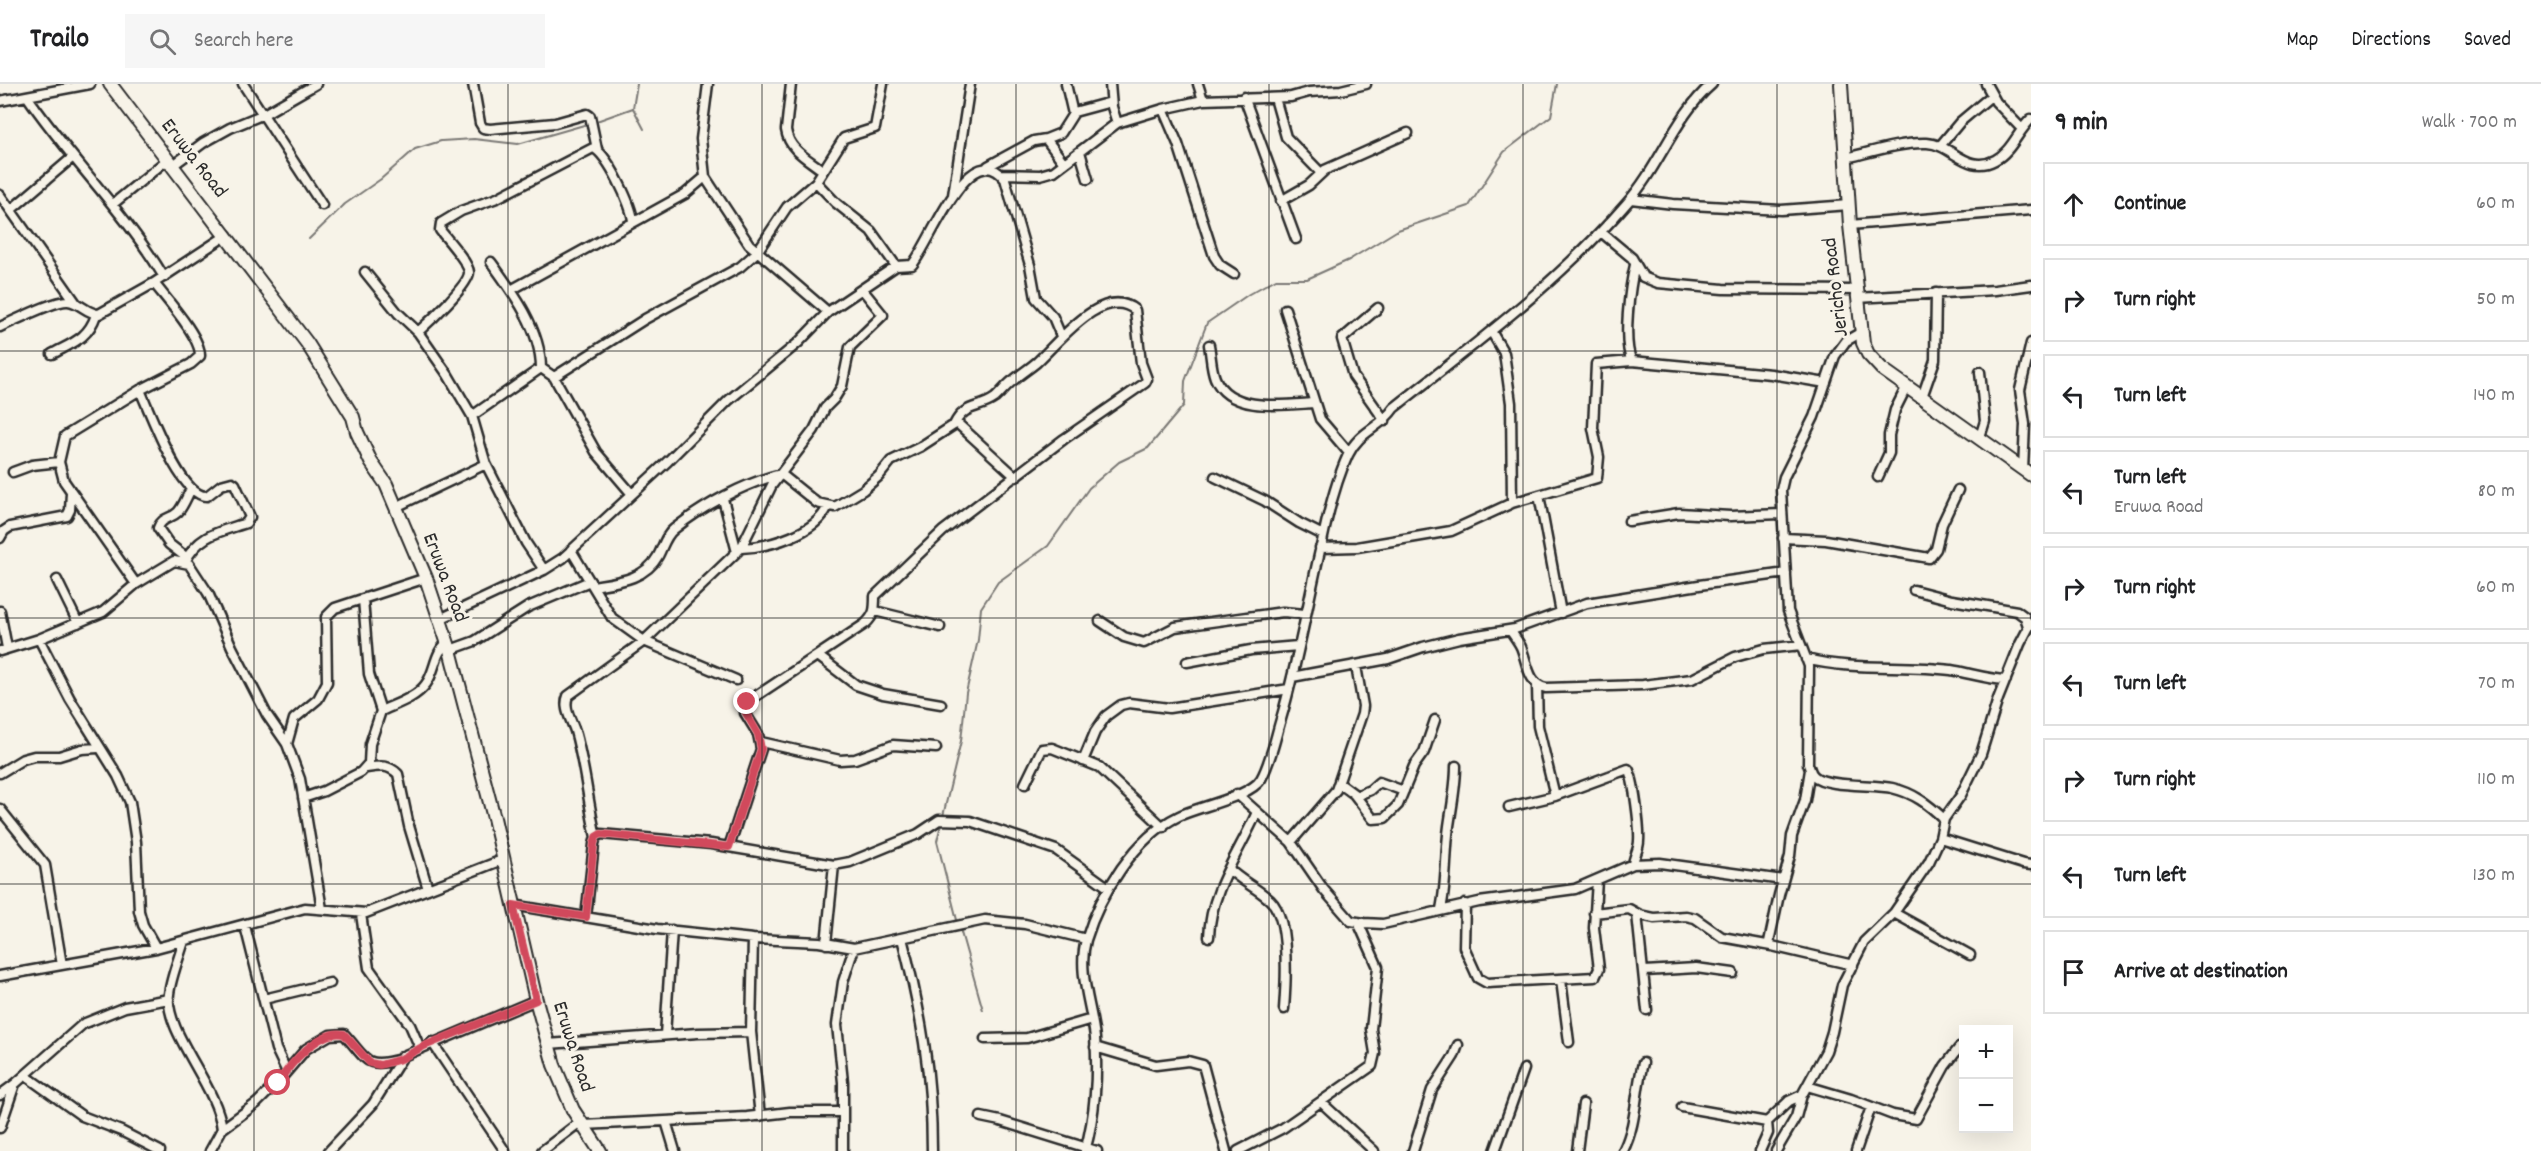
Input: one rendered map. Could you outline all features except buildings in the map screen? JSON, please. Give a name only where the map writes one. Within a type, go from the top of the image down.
[{"type":"main road","name":"Eruwa Road","points":[[110,84],[227,235],[323,367],[353,417],[357,432],[371,462],[386,484],[426,578],[449,647],[548,1044],[565,1094],[600,1151]]},
{"type":"main road","name":"Jericho Road","points":[[1841,84],[1850,225],[1860,333],[1863,343],[1874,361],[2027,472]]},
{"type":"street","points":[[0,101],[90,84]]},
{"type":"street","points":[[243,84],[322,205]]},
{"type":"street","points":[[113,204],[170,162],[230,128],[264,114],[316,84]]},
{"type":"street","points":[[473,84],[480,123],[483,128],[555,123],[587,114],[590,116],[597,149],[624,192],[631,206],[633,221]]},
{"type":"street","points":[[708,84],[700,139],[705,177],[745,238],[757,252],[828,312]]},
{"type":"street","points":[[791,84],[787,138],[794,149],[822,170]]},
{"type":"street","points":[[554,377],[645,319],[740,267],[757,252],[787,207],[816,182],[844,138],[875,128],[883,84]]},
{"type":"street","points":[[953,195],[970,84]]},
{"type":"street","points":[[1066,84],[1074,112]]},
{"type":"street","points":[[1110,84],[1111,102],[1117,123]]},
{"type":"street","points":[[1198,84],[1203,100]]},
{"type":"street","points":[[1001,174],[1046,174],[1054,171],[1117,123],[1163,109],[1203,100],[1244,97],[1275,98],[1309,88],[1341,90],[1366,84]]},
{"type":"street","points":[[1085,1149],[1093,1105],[1095,1047],[1083,962],[1086,939],[1108,888],[1126,861],[1163,826],[1192,810],[1256,786],[1266,770],[1292,677],[1331,500],[1349,453],[1367,431],[1385,421],[1394,408],[1536,295],[1601,232],[1646,181],[1690,105],[1712,84]]},
{"type":"street","points":[[1986,84],[1991,96],[2021,128]]},
{"type":"street","points":[[27,96],[73,157],[113,204],[164,277]]},
{"type":"street","points":[[1940,146],[1960,122],[1991,96]]},
{"type":"street","points":[[1244,97],[1296,239]]},
{"type":"street","points":[[1275,98],[1286,137],[1322,173]]},
{"type":"street","points":[[440,619],[544,570],[571,550],[668,461],[729,400],[798,343],[828,312],[896,266],[912,265],[953,195],[976,170],[1034,141],[1060,133],[1074,112],[1111,102]]},
{"type":"street","points":[[1163,109],[1178,144],[1214,256],[1220,265],[1234,274]]},
{"type":"street","points":[[1846,158],[1926,143],[1940,146],[1968,162],[1988,163],[2004,153],[2021,128],[2031,119]]},
{"type":"street","points":[[1281,201],[1309,185],[1322,173],[1408,133]]},
{"type":"street","points":[[1046,139],[1064,163]]},
{"type":"street","points":[[418,332],[468,278],[469,273],[440,230],[441,223],[461,211],[498,198],[586,150],[597,149]]},
{"type":"street","points":[[1080,152],[1088,179]]},
{"type":"street","points":[[12,209],[73,157]]},
{"type":"street","points":[[988,166],[1005,179],[1025,246],[1036,298],[1053,317],[1061,336]]},
{"type":"street","points":[[511,290],[685,194],[705,177]]},
{"type":"street","points":[[816,182],[836,203],[871,231],[896,266]]},
{"type":"street","points":[[0,195],[76,303]]},
{"type":"street","points":[[1631,199],[1673,204],[1781,210],[1849,205]]},
{"type":"street","points":[[1850,225],[2031,210]]},
{"type":"street","points":[[1601,232],[1632,258],[1643,277],[1669,285],[1856,294],[1995,290],[2031,285]]},
{"type":"street","points":[[52,354],[86,335],[96,315],[164,277],[227,235]]},
{"type":"street","points":[[491,262],[511,290],[540,348],[541,368]]},
{"type":"street","points":[[1632,361],[1629,342],[1629,294],[1635,265]]},
{"type":"street","points":[[365,272],[398,313],[418,332],[448,375],[472,416],[486,464],[526,543],[544,570]]},
{"type":"street","points":[[136,585],[64,481],[58,462],[65,436],[140,390],[191,364],[200,356],[195,338],[154,283]]},
{"type":"street","points":[[586,917],[596,837],[587,797],[583,758],[566,701],[568,696],[644,641],[739,550],[772,485],[842,387],[850,347],[883,315],[862,289]]},
{"type":"street","points":[[1922,397],[1935,360],[1936,293]]},
{"type":"street","points":[[0,327],[61,301],[76,303],[96,315]]},
{"type":"street","points":[[729,847],[761,749],[761,742],[746,713],[747,702],[865,624],[872,618],[875,611],[875,596],[943,531],[1147,380],[1141,363],[1137,314],[1129,305],[1122,303],[1102,306],[1061,336],[1037,363],[1012,380],[992,400],[963,411],[954,425],[920,447],[891,461],[879,476],[850,499],[835,507],[817,502],[781,474]]},
{"type":"street","points":[[1378,308],[1342,339],[1353,376],[1385,421]]},
{"type":"street","points":[[1285,309],[1320,419],[1349,453]]},
{"type":"street","points":[[1491,331],[1504,353],[1511,403],[1512,503]]},
{"type":"street","points":[[1772,946],[1769,942],[1770,937],[1790,856],[1792,836],[1805,800],[1810,770],[1807,730],[1810,687],[1806,659],[1788,611],[1780,502],[1784,477],[1814,417],[1840,348],[1846,341],[1860,333]]},
{"type":"street","points":[[2027,472],[2025,424],[2020,390],[2031,343]]},
{"type":"street","points":[[1209,345],[1215,378],[1229,394],[1254,405],[1314,403]]},
{"type":"street","points":[[1320,548],[1357,547],[1451,531],[1512,503],[1597,478],[1599,457],[1593,428],[1596,364],[1632,361],[1771,374],[1826,382]]},
{"type":"street","points":[[472,416],[541,368]]},
{"type":"street","points":[[541,368],[554,377],[596,452],[631,493]]},
{"type":"street","points":[[1980,372],[1985,422],[1980,437]]},
{"type":"street","points":[[1878,477],[1888,453],[1889,435],[1895,410],[1907,386]]},
{"type":"street","points":[[140,390],[171,458],[191,489],[198,495],[207,496],[224,483],[235,484],[250,520],[246,524],[203,539],[192,549],[186,560]]},
{"type":"street","points":[[954,425],[957,423],[962,427],[1016,477]]},
{"type":"street","points":[[13,472],[32,465],[58,462]]},
{"type":"street","points":[[396,507],[486,464]]},
{"type":"street","points":[[381,711],[421,690],[434,670],[440,649],[475,641],[528,607],[591,583],[619,582],[646,571],[652,566],[673,530],[749,483],[781,474]]},
{"type":"street","points":[[1215,477],[1265,501],[1323,535]]},
{"type":"street","points":[[191,489],[178,513],[166,518],[158,528],[186,560],[208,593],[232,647],[267,715],[287,744],[300,779],[322,909]]},
{"type":"street","points":[[1783,538],[1826,540],[1929,558],[1936,549],[1942,524],[1958,490]]},
{"type":"street","points":[[0,538],[10,527],[66,516],[70,510],[71,492]]},
{"type":"street","points":[[1539,495],[1556,573],[1561,613]]},
{"type":"street","points":[[723,499],[739,550]]},
{"type":"street","points":[[739,550],[761,547],[806,530],[825,513],[828,506]]},
{"type":"street","points":[[1629,521],[1679,513],[1730,516],[1781,514]]},
{"type":"street","points":[[571,550],[612,618],[644,641],[736,680]]},
{"type":"street","points":[[0,611],[4,650],[39,639],[103,612],[136,585],[174,561],[186,560]]},
{"type":"street","points":[[1292,677],[1388,659],[1459,638],[1510,630],[1587,603],[1786,573]]},
{"type":"street","points":[[287,744],[294,719],[318,699],[327,682],[326,618],[335,608],[426,578]]},
{"type":"street","points":[[57,579],[78,623]]},
{"type":"street","points":[[1776,1151],[1796,1117],[1802,1095],[1826,1051],[1832,1032],[1838,995],[1852,965],[1864,942],[1894,913],[1929,862],[1940,838],[1944,819],[1961,795],[1981,754],[2006,680],[2029,624],[2025,617],[2017,611],[1952,600],[1914,590]]},
{"type":"street","points":[[363,599],[369,674],[381,711],[366,768]]},
{"type":"street","points":[[875,611],[940,627]]},
{"type":"street","points":[[1100,621],[1124,637],[1144,643],[1175,627],[1283,612],[1305,614]]},
{"type":"street","points":[[1510,630],[1537,685],[1538,726],[1555,796]]},
{"type":"street","points":[[39,639],[70,699],[98,748],[118,777],[130,802],[136,842],[139,910],[143,925],[156,948]]},
{"type":"street","points":[[1537,685],[1546,688],[1575,685],[1643,685],[1692,679],[1736,657],[1764,650],[1801,645]]},
{"type":"street","points":[[1187,662],[1251,650],[1298,646]]},
{"type":"street","points":[[818,656],[856,685],[883,694],[941,704]]},
{"type":"street","points":[[1806,659],[1828,664],[1951,670],[1992,680],[2006,680]]},
{"type":"street","points":[[1291,842],[1333,796],[1339,783],[1362,714],[1363,706],[1356,666]]},
{"type":"street","points":[[1083,761],[1095,732],[1106,716],[1121,705],[1129,703],[1169,708],[1289,689]]},
{"type":"street","points":[[1339,783],[1356,796],[1373,819],[1380,820],[1391,813],[1404,791],[1414,766],[1424,752],[1435,720]]},
{"type":"street","points":[[761,742],[840,760],[855,759],[893,745],[936,748]]},
{"type":"street","points":[[1024,784],[1042,749],[1046,747],[1100,767],[1163,826]]},
{"type":"street","points":[[0,773],[23,759],[34,756],[59,756],[82,749],[98,748]]},
{"type":"street","points":[[303,798],[324,791],[366,768],[381,766],[392,768],[398,774],[428,889]]},
{"type":"street","points":[[1441,909],[1456,766]]},
{"type":"street","points":[[1509,807],[1555,796],[1628,769],[1634,786],[1639,832],[1639,843],[1633,864]]},
{"type":"street","points":[[1810,770],[1823,782],[1850,783],[1861,787],[1879,786],[1909,793],[1930,805],[1944,819]]},
{"type":"street","points":[[1356,796],[1370,790],[1378,782],[1404,791]]},
{"type":"street","points":[[1237,794],[1291,842],[1324,890],[1352,921],[1358,922],[1383,924],[1465,904],[1581,887],[1633,864],[1660,863],[1783,880]]},
{"type":"street","points":[[0,809],[45,865],[62,965]]},
{"type":"street","points":[[1209,937],[1209,918],[1228,869],[1241,849],[1257,812]]},
{"type":"street","points":[[596,837],[601,834],[729,847],[834,864],[850,862],[918,834],[936,821],[970,821],[1028,839],[1069,858],[1108,888]]},
{"type":"street","points":[[1940,838],[2031,865]]},
{"type":"street","points":[[0,976],[156,948],[245,926],[287,911],[305,908],[361,914],[502,860]]},
{"type":"street","points":[[826,944],[834,864]]},
{"type":"street","points":[[1228,869],[1271,900],[1280,915],[1283,930],[1284,1009]]},
{"type":"street","points":[[1465,904],[1464,947],[1478,978],[1482,981],[1585,979],[1598,974],[1594,913],[1597,879]]},
{"type":"street","points":[[1581,887],[1594,899]]},
{"type":"street","points":[[513,905],[672,930],[854,948],[985,920],[1025,924],[1086,939]]},
{"type":"street","points":[[1594,913],[1629,909],[1637,914],[1654,918],[1686,916],[1695,918],[1722,937],[1852,965]]},
{"type":"street","points":[[1894,913],[1970,955]]},
{"type":"street","points":[[361,914],[369,968],[410,1025],[420,1048]]},
{"type":"street","points":[[1637,914],[1645,971],[1647,1010]]},
{"type":"street","points":[[1238,1151],[1283,1128],[1372,1066],[1374,1059],[1371,1029],[1378,967],[1358,922]]},
{"type":"street","points":[[245,926],[276,1049],[286,1070]]},
{"type":"street","points":[[665,1035],[672,930]]},
{"type":"street","points":[[902,938],[925,1038],[932,1108],[932,1151]]},
{"type":"street","points":[[753,939],[751,1032],[759,1116]]},
{"type":"street","points":[[184,941],[169,999],[173,1023],[213,1096],[221,1114],[222,1130]]},
{"type":"street","points":[[843,1151],[843,1082],[837,1025],[843,982],[854,948]]},
{"type":"street","points":[[1645,971],[1696,968],[1733,973]]},
{"type":"street","points":[[1562,980],[1569,1042]]},
{"type":"street","points":[[264,999],[330,983]]},
{"type":"street","points":[[0,1095],[26,1076],[83,1024],[125,1007],[169,999]]},
{"type":"street","points":[[210,1151],[222,1130],[257,1103],[278,1083],[286,1070],[306,1049],[338,1033],[344,1034],[370,1063],[380,1065],[401,1059],[432,1042],[536,1000]]},
{"type":"street","points":[[985,1038],[1027,1038],[1092,1018]]},
{"type":"street","points":[[548,1044],[665,1035],[751,1032]]},
{"type":"street","points":[[432,1042],[505,1151]]},
{"type":"street","points":[[1413,1151],[1432,1090],[1454,1056],[1458,1045]]},
{"type":"street","points":[[1095,1047],[1155,1065],[1188,1061],[1196,1061],[1203,1065],[1226,1151]]},
{"type":"street","points":[[1807,1086],[1893,1115],[1916,1119],[1945,1066],[1959,1048]]},
{"type":"street","points":[[330,1151],[373,1104],[401,1059]]},
{"type":"street","points":[[1624,1150],[1635,1115],[1636,1091],[1643,1063]]},
{"type":"street","points":[[1495,1151],[1524,1069]]},
{"type":"street","points":[[26,1076],[82,1116],[121,1131],[160,1151]]},
{"type":"street","points":[[0,1128],[15,1084]]},
{"type":"street","points":[[1767,1122],[1789,1101],[1802,1095]]},
{"type":"street","points":[[1322,1102],[1374,1151]]},
{"type":"street","points":[[1577,1151],[1583,1104]]},
{"type":"street","points":[[1682,1107],[1767,1122]]},
{"type":"street","points":[[1856,1151],[1872,1107]]},
{"type":"street","points":[[543,1151],[582,1124],[759,1116],[790,1112],[843,1112]]},
{"type":"street","points":[[981,1117],[1097,1151]]},
{"type":"street","points":[[666,1121],[675,1151]]},
{"type":"street","points":[[1760,1151],[1768,1133],[1767,1122]]},
{"type":"waterway","points":[[637,84],[633,108],[644,129]]},
{"type":"waterway","points":[[958,924],[937,841],[961,741],[966,693],[978,640],[981,608],[998,582],[1048,546],[1089,488],[1119,462],[1148,448],[1184,405],[1185,381],[1207,323],[1249,294],[1276,279],[1307,279],[1349,260],[1398,230],[1469,206],[1504,152],[1551,116],[1557,84]]},
{"type":"waterway","points":[[309,239],[345,204],[381,179],[415,149],[441,141],[474,139],[518,144],[633,108]]},
{"type":"waterway","points":[[960,929],[983,1010]]},
{"type":"route","points":[[278,1083],[286,1070],[306,1049],[330,1035],[344,1034],[370,1063],[380,1065],[401,1059],[424,1046],[536,1000],[513,905],[586,917],[594,844],[596,837],[601,834],[729,847],[761,749],[758,734],[746,713],[747,702]]}]
